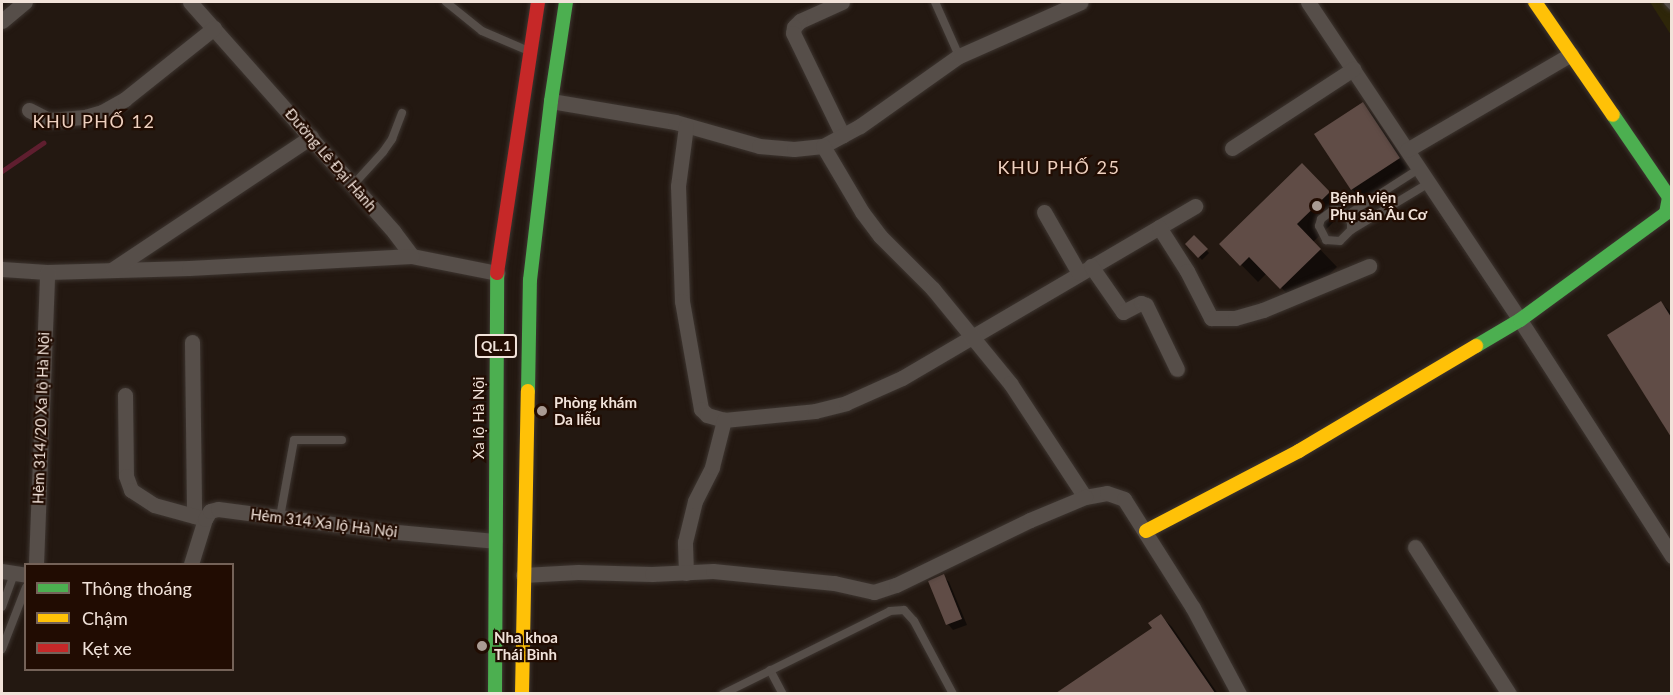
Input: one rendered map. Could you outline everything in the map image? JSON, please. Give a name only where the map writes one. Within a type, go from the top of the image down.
[{"type":"main road","name":"Xa lộ Hà Nội","points":[[495,693],[497,273],[538,2]]},
{"type":"main road","name":"QL.1","points":[[522,693],[530,280],[550,101],[566,2]]},
{"type":"main road","points":[[1146,531],[1299,451],[1520,320],[1666,213],[1669,197],[1662,185],[1535,2]]},
{"type":"street","points":[[2,21],[25,2]]},
{"type":"street","name":"Đường Lê Đại Hành","points":[[190,2],[311,137],[412,256]]},
{"type":"street","points":[[842,2],[800,21],[794,27],[793,33],[843,136]]},
{"type":"street","points":[[550,101],[686,126],[759,146],[794,148],[823,146],[843,136],[959,56],[1081,2]]},
{"type":"street","points":[[1308,2],[1520,320],[1671,556]]},
{"type":"street","points":[[29,110],[49,120],[85,117],[102,112],[125,99],[214,28]]},
{"type":"street","points":[[1407,150],[1572,54]]},
{"type":"street","points":[[1232,148],[1353,69]]},
{"type":"street","points":[[686,126],[678,186],[682,301],[700,408],[707,415],[724,420],[804,414],[846,403],[902,378],[1195,206]]},
{"type":"street","points":[[113,269],[311,137]]},
{"type":"street","points":[[823,146],[862,212],[880,236],[933,289],[1010,382],[1085,497]]},
{"type":"street","points":[[1044,212],[1085,269],[1123,312],[1141,303],[1146,305],[1177,369]]},
{"type":"street","points":[[1159,227],[1187,271],[1208,315],[1215,319],[1235,318],[1263,310],[1369,266]]},
{"type":"street","points":[[2,269],[47,272],[412,256],[497,273]]},
{"type":"street","name":"Hẻm 314/20 Xa lộ Hà Nội","points":[[36,563],[47,272]]},
{"type":"street","points":[[191,563],[199,517],[192,342]]},
{"type":"street","points":[[125,395],[126,476],[131,490],[154,505],[199,517]]},
{"type":"street","points":[[686,573],[686,542],[695,501],[714,461],[724,420]]},
{"type":"street","points":[[523,575],[578,572],[686,573],[712,571],[834,583],[874,592],[896,585],[1030,520],[1085,497],[1107,492],[1116,494],[1124,500],[1146,531],[1193,608],[1239,693]]},
{"type":"street","name":"Hẻm 314 Xa lộ Hà Nội","points":[[199,517],[218,509],[495,541]]},
{"type":"street","points":[[1415,547],[1509,693]]},
{"type":"lane","points":[[446,2],[482,31],[531,52]]},
{"type":"lane","points":[[935,2],[959,56]]},
{"type":"lane","points":[[1668,2],[1671,6]]},
{"type":"lane","points":[[352,185],[392,139],[402,112]]},
{"type":"lane","points":[[1347,215],[1419,169]]},
{"type":"lane","points":[[1351,230],[1351,222],[1347,215],[1333,210],[1321,219],[1319,226],[1326,240],[1333,242],[1347,237],[1351,230],[1429,183]]},
{"type":"lane","points":[[280,517],[294,440],[342,440]]},
{"type":"lane","points":[[2,607],[14,573]]},
{"type":"lane","points":[[2,649],[24,592]]},
{"type":"lane","points":[[723,693],[890,611],[904,610],[914,621],[952,693]]},
{"type":"lane","points":[[770,670],[783,693]]},
{"type":"shaded area","points":[[1650,2],[1671,2],[1671,35]]},
{"type":"building","points":[[1363,102],[1400,158],[1351,190],[1314,134]]},
{"type":"building","points":[[1302,163],[1330,192],[1297,224],[1321,249],[1280,289],[1249,257],[1240,266],[1219,244]]},
{"type":"building","points":[[1194,235],[1208,249],[1198,258],[1185,244]]},
{"type":"building","points":[[1661,301],[1671,317],[1671,437],[1607,335]]},
{"type":"building","points":[[944,574],[962,619],[946,625],[928,581]]},
{"type":"building","points":[[1161,614],[1215,693],[1056,693],[1152,628],[1148,623]]},
{"type":"waterway","points":[[2,171],[43,143]]},
{"type":"traffic: fast","points":[[528,391],[530,280],[551,101],[566,2]]},
{"type":"traffic: fast","points":[[1476,346],[1520,320],[1666,213],[1669,197],[1613,115]]},
{"type":"traffic: fast","points":[[495,694],[497,273]]},
{"type":"traffic: slow","points":[[1535,2],[1613,115]]},
{"type":"traffic: slow","points":[[1146,531],[1299,451],[1476,346]]},
{"type":"traffic: slow","points":[[522,694],[528,391]]},
{"type":"traffic: jam","points":[[497,273],[538,2]]},
{"type":"place","name":"Bệnh viện Phụ sản Âu Cơ","points":[[1317,206]]},
{"type":"place","name":"Phòng khám Da liễu","points":[[542,411]]},
{"type":"place","name":"Nha khoa Thái Bình","points":[[482,646]]},
{"type":"district","name":"KHU PHỐ 12","points":[[94,121]]},
{"type":"district","name":"KHU PHỐ 25","points":[[1059,167]]}]
